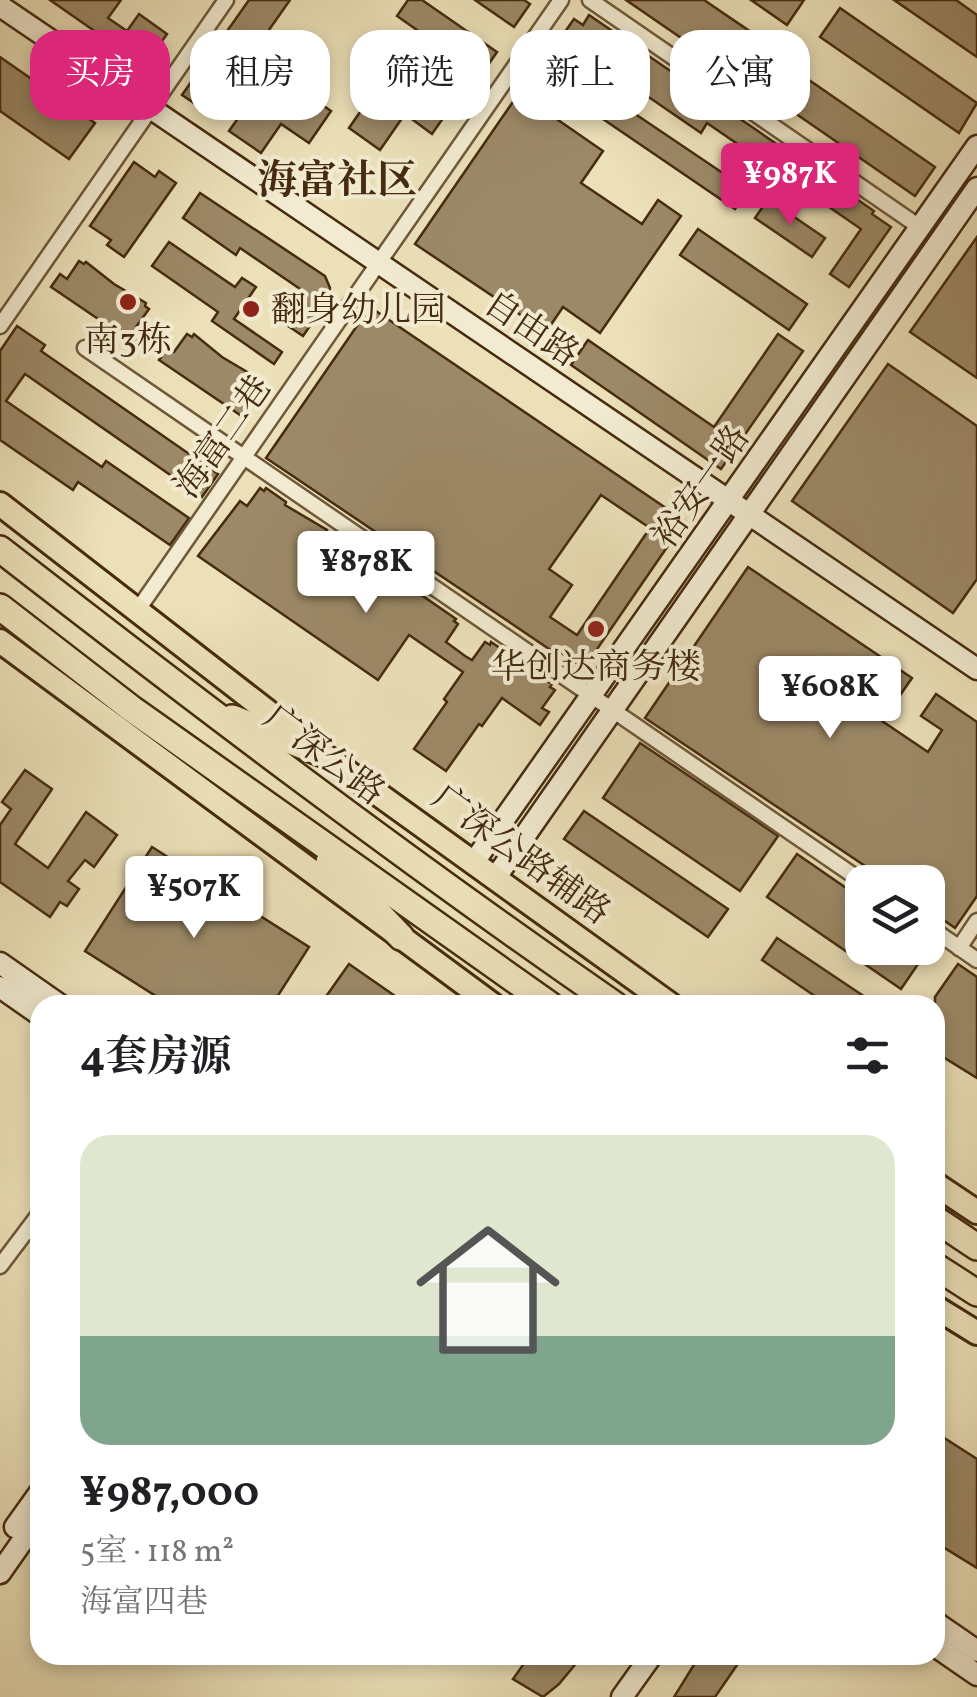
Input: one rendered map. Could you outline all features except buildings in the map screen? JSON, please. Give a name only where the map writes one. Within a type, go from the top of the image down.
[{"type":"highway","name":"广深公路","points":[[0,549],[201,706],[469,904],[600,995]]},
{"type":"highway","name":"广深公路","points":[[0,606],[92,678],[536,995]]},
{"type":"highway","points":[[0,619],[92,678]]},
{"type":"highway","points":[[201,706],[321,753]]},
{"type":"highway","points":[[291,822],[400,937]]},
{"type":"highway","points":[[945,1226],[977,1247]]},
{"type":"highway","points":[[945,1272],[977,1293]]},
{"type":"main road","name":"自由路","points":[[0,6],[36,30]]},
{"type":"main road","name":"自由路","points":[[169,120],[977,669]]},
{"type":"main road","name":"裕安一路","points":[[474,862],[977,146]]},
{"type":"main road","name":"裕安一路","points":[[496,877],[977,188]]},
{"type":"main road","name":"广深公路辅路","points":[[0,504],[321,753],[657,995]]},
{"type":"main road","points":[[0,641],[479,995]]},
{"type":"main road","points":[[0,963],[46,995]]},
{"type":"main road","points":[[0,988],[30,1008]]},
{"type":"main road","points":[[945,1191],[977,1212]]},
{"type":"main road","points":[[945,1313],[977,1334]]},
{"type":"main road","points":[[0,1549],[30,1506]]},
{"type":"main road","points":[[0,1573],[30,1530]]},
{"type":"main road","points":[[945,1629],[977,1651]]},
{"type":"main road","points":[[945,1653],[977,1675]]},
{"type":"main road","points":[[622,1697],[645,1665]]},
{"type":"street","points":[[170,81],[226,0]]},
{"type":"street","name":"海富二巷","points":[[137,611],[562,0]]},
{"type":"street","points":[[590,0],[921,228]]},
{"type":"street","points":[[0,326],[143,120]]},
{"type":"street","points":[[85,348],[845,870]]},
{"type":"street","points":[[958,948],[977,921]]},
{"type":"street","points":[[945,938],[977,960]]},
{"type":"street","points":[[0,1266],[30,1238]]},
{"type":"place","name":"南3栋","points":[[128,302]]},
{"type":"place","name":"翻身幼儿园","points":[[251,309]]},
{"type":"place","name":"华创达商务楼","points":[[596,629]]},
{"type":"district","name":"海富社区","points":[[337,179]]}]
